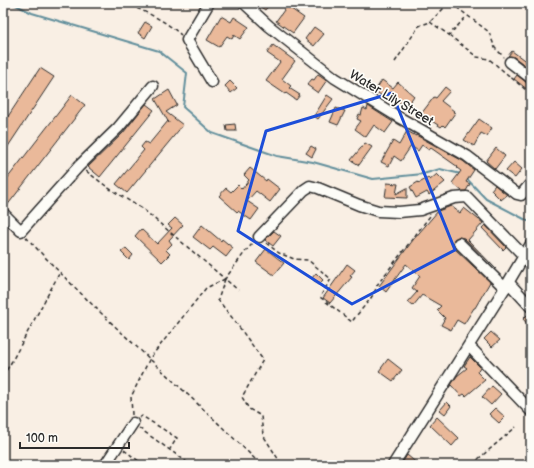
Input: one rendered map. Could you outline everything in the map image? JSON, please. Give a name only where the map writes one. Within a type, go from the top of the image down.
[{"type":"street","points":[[209,3],[187,40],[212,82]]},
{"type":"street","name":"Water Lily Street","points":[[244,3],[269,26],[335,78],[400,118],[467,156],[517,194],[521,195],[531,183]]},
{"type":"street","points":[[510,62],[531,78]]},
{"type":"street","points":[[3,213],[21,231],[79,166],[118,128],[153,86]]},
{"type":"street","points":[[259,237],[304,190],[310,186],[378,211],[399,212],[420,210],[454,198],[467,197],[524,256]]},
{"type":"street","points":[[459,243],[531,307]]},
{"type":"street","points":[[393,465],[469,346],[531,244]]},
{"type":"street","points":[[469,346],[531,412]]},
{"type":"street","points":[[104,465],[133,423]]},
{"type":"path","points":[[124,3],[141,9],[173,27],[187,40]]},
{"type":"path","points":[[395,62],[419,26],[430,22],[450,3],[489,32],[495,48],[510,62]]},
{"type":"path","points":[[449,35],[467,16]]},
{"type":"path","points":[[430,22],[477,57],[489,59],[526,90],[531,92]]},
{"type":"path","points":[[79,166],[110,189],[144,210],[238,290]]},
{"type":"path","points":[[282,465],[263,435],[261,416],[249,409],[242,397],[263,360],[218,300],[225,279],[245,252],[259,237],[279,253],[294,259],[308,260],[332,279],[320,297],[352,322],[357,312],[375,291],[377,284],[405,247],[421,230],[437,204]]},
{"type":"path","points":[[21,231],[59,273],[220,424],[261,465]]},
{"type":"path","points":[[3,376],[59,273]]},
{"type":"path","points":[[191,465],[133,423],[131,397],[150,358],[206,288],[225,279]]},
{"type":"path","points":[[133,423],[142,416],[177,438],[170,450]]},
{"type":"path","points":[[474,465],[477,460],[516,427]]},
{"type":"path","points":[[117,446],[144,465]]},
{"type":"path","points":[[477,460],[482,465]]},
{"type":"highlighted area","points":[[392,93],[455,250],[352,304],[238,231],[266,131]]},
{"type":"building","points":[[255,3],[271,3],[265,10]]},
{"type":"building","points":[[287,6],[304,18],[293,33],[276,21]]},
{"type":"building","points":[[221,16],[231,22],[234,17],[249,27],[240,39],[234,35],[232,39],[227,36],[219,47],[207,40]]},
{"type":"building","points":[[145,22],[152,26],[145,38],[138,33]]},
{"type":"building","points":[[314,27],[324,34],[314,46],[305,39]]},
{"type":"building","points":[[273,45],[295,61],[282,79],[291,86],[289,88],[300,95],[296,100],[266,81],[280,62],[267,53]]},
{"type":"building","points":[[512,51],[531,65],[531,70],[514,57],[508,56]]},
{"type":"building","points":[[40,68],[54,77],[3,154],[3,124]]},
{"type":"building","points":[[318,74],[327,80],[318,93],[307,85],[312,79],[314,80]]},
{"type":"building","points":[[517,75],[527,83],[531,84],[528,90],[514,79]]},
{"type":"building","points":[[382,80],[393,88],[398,82],[414,96],[406,107],[388,94],[385,98],[375,91]]},
{"type":"building","points":[[230,81],[237,88],[231,93],[225,86]]},
{"type":"building","points":[[445,87],[450,91],[441,101],[455,113],[445,127],[443,125],[441,127],[421,114],[434,97],[436,98]]},
{"type":"building","points":[[169,90],[177,105],[166,112],[183,125],[127,193],[116,184],[144,150],[141,147],[145,142],[149,144],[168,121],[155,99]]},
{"type":"building","points":[[72,95],[85,105],[6,207],[3,207],[3,184]]},
{"type":"building","points":[[327,95],[333,99],[318,119],[314,116]]},
{"type":"building","points":[[146,104],[154,110],[100,177],[88,167],[123,133]]},
{"type":"building","points":[[368,106],[393,122],[385,133],[374,125],[366,137],[355,129],[361,121],[357,119],[359,114],[361,115],[363,108],[367,110]]},
{"type":"building","points":[[336,108],[345,111],[338,125],[330,122]]},
{"type":"building","points":[[479,119],[492,128],[487,136],[481,133],[474,146],[464,140]]},
{"type":"building","points":[[235,124],[236,131],[227,131],[226,125]]},
{"type":"building","points":[[407,131],[463,161],[474,170],[466,182],[470,184],[466,191],[462,191],[452,183],[461,171],[457,168],[458,167],[431,148],[429,150],[422,145],[418,151],[411,146],[401,161],[394,156],[389,166],[381,162],[393,141],[399,145]]},
{"type":"building","points":[[365,143],[372,147],[359,165],[351,160]]},
{"type":"building","points":[[311,146],[316,149],[312,157],[306,153]]},
{"type":"building","points":[[496,148],[505,156],[495,169],[486,161]]},
{"type":"building","points":[[514,162],[522,169],[515,178],[506,171]]},
{"type":"building","points":[[250,168],[266,181],[267,179],[280,189],[270,202],[256,191],[247,201],[259,209],[251,220],[238,211],[237,212],[219,196],[226,188],[231,192],[238,185],[242,189],[249,180],[244,175]]},
{"type":"building","points":[[437,174],[445,182],[429,195],[427,192],[416,198],[410,187],[428,178],[430,180]]},
{"type":"building","points":[[387,183],[398,184],[396,194],[407,188],[407,198],[385,197]]},
{"type":"building","points":[[495,185],[507,195],[501,200],[491,190]]},
{"type":"building","points":[[451,206],[460,213],[464,208],[483,223],[468,240],[496,269],[464,238],[458,237],[454,239],[454,248],[490,282],[464,324],[457,320],[451,330],[441,325],[445,318],[437,310],[441,306],[422,295],[413,306],[408,302],[417,292],[412,288],[420,276],[406,264],[386,292],[379,286],[413,240],[438,211]]},
{"type":"building","points":[[175,218],[183,225],[169,240],[172,244],[166,250],[170,254],[162,262],[135,236],[141,229],[157,244],[172,228],[168,225]]},
{"type":"building","points":[[202,225],[221,241],[222,239],[233,248],[226,257],[213,247],[210,250],[193,237]]},
{"type":"building","points":[[485,225],[506,247],[503,250],[482,228]]},
{"type":"building","points":[[274,231],[281,236],[273,246],[265,240]]},
{"type":"building","points":[[126,248],[133,255],[129,260],[121,252]]},
{"type":"building","points":[[266,249],[284,263],[274,275],[256,262]]},
{"type":"building","points":[[347,264],[355,270],[350,276],[352,277],[330,303],[323,298]]},
{"type":"building","points":[[316,273],[323,280],[318,285],[312,278]]},
{"type":"building","points":[[531,313],[531,328],[523,319]]},
{"type":"building","points":[[491,332],[500,340],[492,347],[484,339]]},
{"type":"building","points":[[470,357],[480,367],[477,372],[485,380],[466,396],[464,394],[461,396],[451,385],[457,376],[467,368],[464,366]]},
{"type":"building","points":[[388,359],[402,370],[393,381],[379,371]]},
{"type":"building","points":[[492,386],[501,394],[491,405],[482,397]]},
{"type":"building","points":[[447,402],[451,406],[445,414],[440,410]]},
{"type":"building","points":[[495,408],[505,417],[499,423],[489,414]]},
{"type":"building","points":[[437,417],[459,438],[452,446],[430,425]]},
{"type":"building","points":[[407,455],[419,465],[401,465]]},
{"type":"waterway","points":[[12,3],[32,13],[159,51],[187,73],[183,107],[212,133],[277,156],[313,162],[373,179],[423,174],[440,169],[461,174]]},
{"type":"waterway","points":[[466,178],[486,199],[528,221],[531,220]]}]
